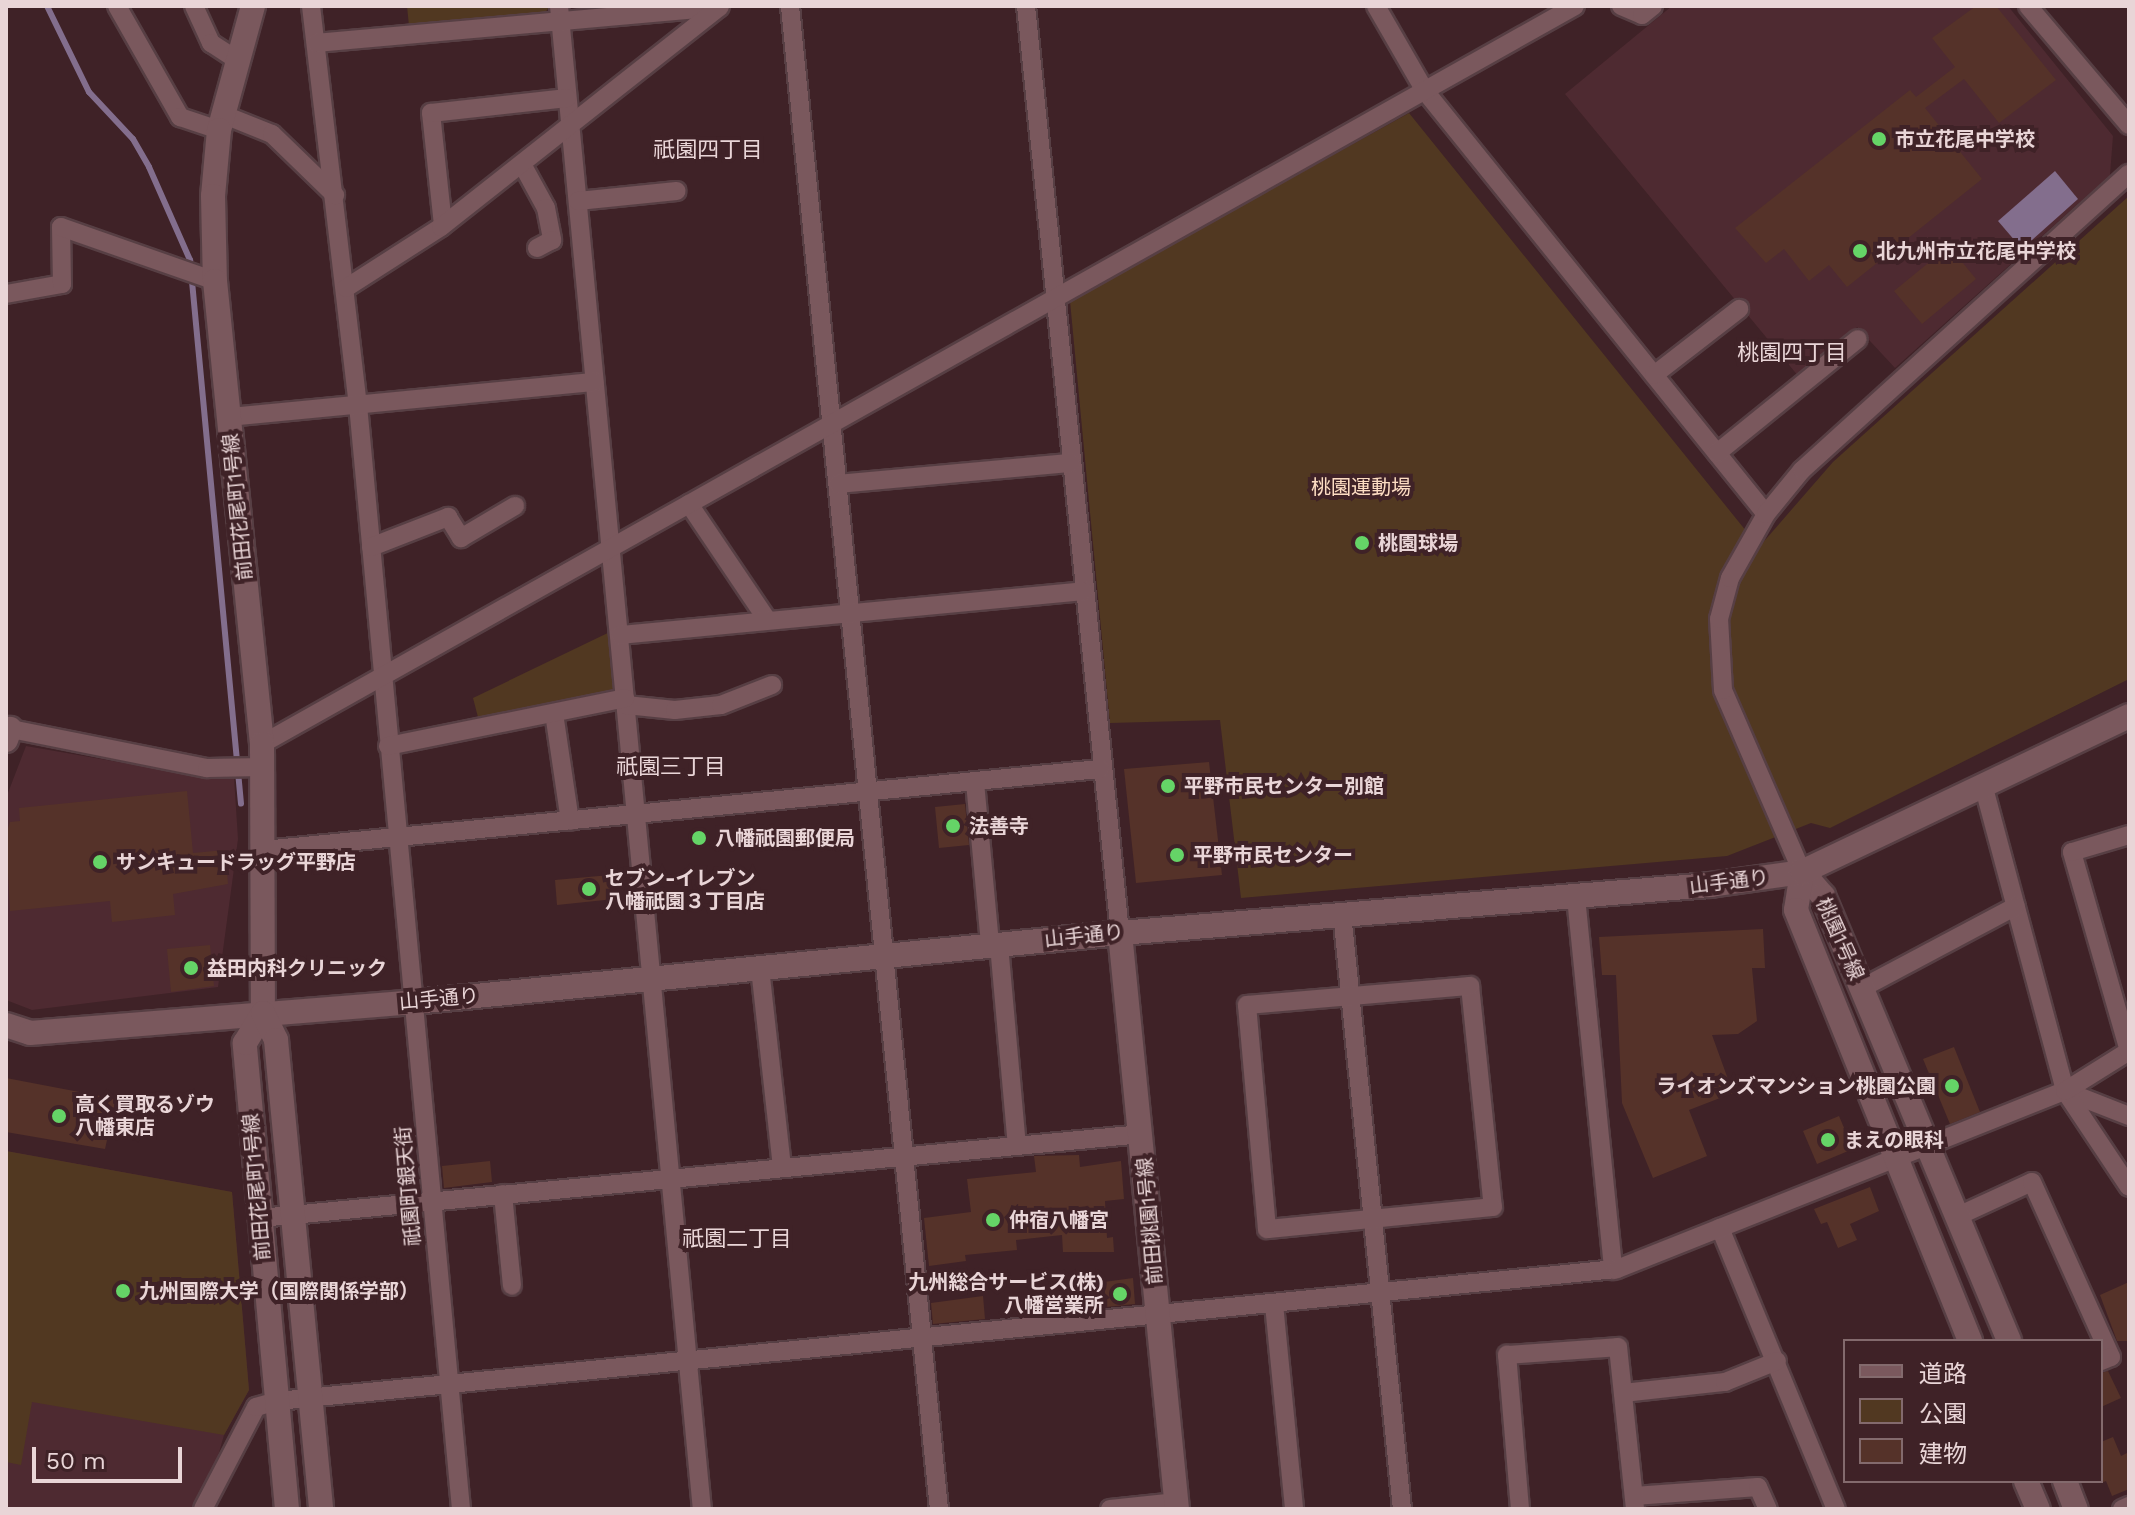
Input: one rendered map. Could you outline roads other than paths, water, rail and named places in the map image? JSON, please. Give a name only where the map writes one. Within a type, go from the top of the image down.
[{"type":"street","points":[[117,6],[180,117],[272,134],[335,195]]},
{"type":"street","points":[[194,6],[211,43],[236,59]]},
{"type":"street","name":"前田花尾町1号線","points":[[253,6],[220,122],[213,196],[199,275],[229,417],[250,761],[263,850],[263,1013],[276,1040],[321,1509]]},
{"type":"street","name":"祇園町銀天街","points":[[311,6],[358,405],[461,1509]]},
{"type":"street","points":[[316,43],[560,12],[726,6]]},
{"type":"street","points":[[790,6],[881,956],[939,1509]]},
{"type":"street","points":[[1026,6],[1100,769],[1120,933]]},
{"type":"street","points":[[1376,6],[1425,91],[1766,514]]},
{"type":"street","points":[[7,732],[250,761],[382,676],[1575,6]]},
{"type":"street","points":[[1621,6],[1642,15],[1653,6]]},
{"type":"street","points":[[2028,6],[2129,125]]},
{"type":"street","points":[[346,288],[443,225],[720,7]]},
{"type":"street","points":[[560,12],[702,1509]]},
{"type":"street","points":[[443,225],[431,113],[567,98]]},
{"type":"street","points":[[522,164],[546,208],[552,240],[537,248]]},
{"type":"street","points":[[1802,872],[1743,744],[1723,690],[1718,656],[1719,619],[1730,578],[1766,514],[1802,470],[2129,174]]},
{"type":"street","points":[[578,201],[676,191]]},
{"type":"street","points":[[6,294],[62,284],[61,227],[199,275]]},
{"type":"street","points":[[1654,375],[1739,309]]},
{"type":"street","points":[[1717,453],[1858,339]]},
{"type":"street","points":[[229,417],[594,382]]},
{"type":"street","points":[[838,484],[1071,463]]},
{"type":"street","points":[[689,504],[766,618]]},
{"type":"street","points":[[371,547],[448,517],[461,538],[515,506]]},
{"type":"street","points":[[620,635],[766,618],[1083,591]]},
{"type":"street","points":[[388,746],[626,702],[675,710],[721,705],[772,685]]},
{"type":"street","points":[[554,713],[570,821]]},
{"type":"street","name":"山手通り","points":[[6,1025],[30,1033],[414,1002],[1120,933],[1342,913],[1576,897],[1802,872],[1984,788],[2129,716]]},
{"type":"street","points":[[263,850],[867,794],[1100,769]]},
{"type":"street","points":[[975,782],[1017,1145]]},
{"type":"street","points":[[1984,788],[2065,1091],[2129,1187]]},
{"type":"street","points":[[203,1509],[256,1407],[277,1401],[449,1388],[923,1336],[1613,1270],[2065,1091],[2129,1051],[2072,852],[2129,835]]},
{"type":"street","name":"桃園1号線","points":[[1802,872],[1823,896],[2008,1339]]},
{"type":"street","name":"桃園1号線","points":[[1802,872],[1796,910],[1969,1339]]},
{"type":"street","points":[[1576,897],[1613,1270]]},
{"type":"street","points":[[1862,988],[2016,906]]},
{"type":"street","points":[[1342,913],[1402,1509]]},
{"type":"street","name":"前田桃園1号線","points":[[1120,933],[1177,1506]]},
{"type":"street","points":[[760,968],[782,1168]]},
{"type":"street","points":[[1470,986],[1493,1207],[1267,1229],[1247,1005],[1351,996],[1470,986]]},
{"type":"street","name":"前田花尾町1号線","points":[[263,1013],[245,1043],[287,1509]]},
{"type":"street","points":[[2065,1091],[2129,1116]]},
{"type":"street","points":[[260,1218],[1142,1134]]},
{"type":"street","points":[[1958,1216],[2032,1182],[2103,1339]]},
{"type":"street","points":[[503,1194],[512,1286]]},
{"type":"street","points":[[1720,1228],[1836,1509]]},
{"type":"street","points":[[1274,1304],[1294,1509]]},
{"type":"street","points":[[2103,1339],[2111,1357],[2103,1360]]},
{"type":"street","points":[[1520,1509],[1507,1355],[1618,1347],[1634,1502],[1758,1487],[1768,1509]]},
{"type":"street","points":[[1623,1393],[1725,1382],[1777,1361]]},
{"type":"street","points":[[2027,1483],[2038,1509]]},
{"type":"street","points":[[2066,1483],[2076,1509]]},
{"type":"street","points":[[1110,1509],[1177,1506]]},
{"type":"street","points":[[2122,1509],[2129,1506]]},
{"type":"waterway","points":[[47,6],[89,92],[133,139],[149,167],[190,260],[241,804]]},
{"type":"place","name":"市立花尾中学校","points":[[1879,139]]},
{"type":"place","name":"北九州市立花尾中学校","points":[[1860,251]]},
{"type":"place","name":"桃園球場","points":[[1362,543]]},
{"type":"place","name":"平野市民センター別館","points":[[1168,786]]},
{"type":"place","name":"法善寺","points":[[953,826]]},
{"type":"place","name":"八幡祇園郵便局","points":[[699,838]]},
{"type":"place","name":"平野市民センター","points":[[1177,855]]},
{"type":"place","name":"サンキュードラッグ平野店","points":[[100,862]]},
{"type":"place","name":"セブン-イレブン 八幡祇園３丁目店","points":[[589,889]]},
{"type":"place","name":"益田内科クリニック","points":[[191,968]]},
{"type":"place","name":"ライオンズマンション桃園公園","points":[[1952,1086]]},
{"type":"place","name":"高く買取るゾウ 八幡東店","points":[[59,1116]]},
{"type":"place","name":"まえの眼科","points":[[1828,1140]]},
{"type":"place","name":"仲宿八幡宮","points":[[993,1220]]},
{"type":"place","name":"九州国際大学（国際関係学部）","points":[[123,1291]]},
{"type":"place","name":"九州総合サービス(株) 八幡営業所","points":[[1120,1294]]},
{"type":"district","name":"祇園四丁目","points":[[708,150]]},
{"type":"district","name":"桃園四丁目","points":[[1792,353]]},
{"type":"district","name":"祇園三丁目","points":[[671,767]]},
{"type":"district","name":"祇園二丁目","points":[[737,1239]]},
{"type":"park label","name":"桃園運動場","points":[[1361,487]]}]
